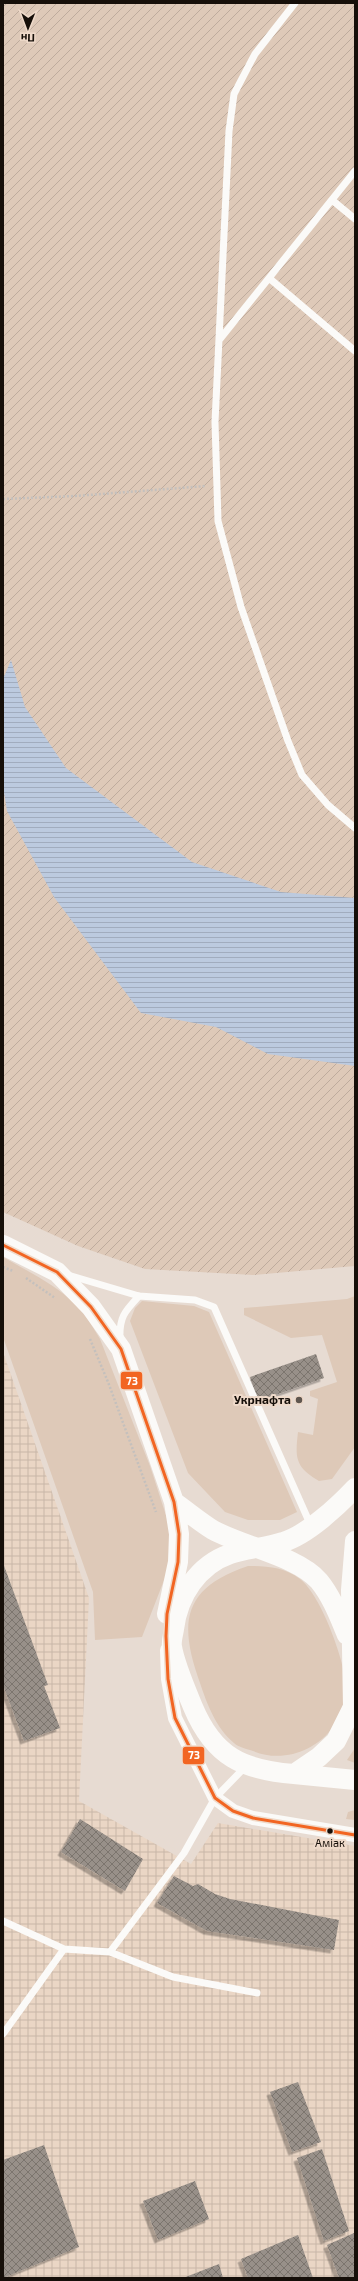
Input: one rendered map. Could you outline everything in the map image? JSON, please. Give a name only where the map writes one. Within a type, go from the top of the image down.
[{"type":"main road","points":[[3,1245],[57,1272],[91,1307],[121,1349],[174,1502],[179,1534],[178,1562],[167,1614],[169,1641],[194,1708],[206,1732],[221,1750],[246,1766],[271,1772],[355,1780]]},
{"type":"main road","points":[[169,1641],[177,1610],[191,1584],[208,1565],[230,1554],[285,1542],[334,1510],[355,1488]]},
{"type":"main road","points":[[174,1502],[214,1530],[253,1548],[291,1561],[318,1581],[336,1608],[353,1652]]},
{"type":"main road","points":[[294,1774],[319,1757],[336,1741],[345,1726],[353,1707],[351,1590],[355,1541]]},
{"type":"street","points":[[169,1641],[168,1679],[175,1718],[215,1798],[233,1811],[253,1818],[355,1835]]},
{"type":"lane","points":[[295,3],[255,54],[234,94],[229,131],[215,422],[218,521],[229,566],[288,741],[302,775],[328,805],[355,828]]},
{"type":"lane","points":[[220,340],[355,171]]},
{"type":"lane","points":[[332,200],[355,219]]},
{"type":"lane","points":[[269,278],[355,351]]},
{"type":"lane","points":[[57,1272],[139,1296],[195,1300],[214,1307],[311,1526]]},
{"type":"lane","points":[[121,1349],[120,1324],[126,1311],[139,1296]]},
{"type":"lane","points":[[110,1952],[184,1852],[215,1798],[246,1766]]},
{"type":"lane","points":[[3,1921],[64,1949],[110,1952],[173,1977],[257,1993]]},
{"type":"lane","points":[[3,2034],[64,1949]]},
{"type":"path","points":[[3,500],[217,485]]},
{"type":"path","points":[[3,1267],[15,1272]]},
{"type":"path","points":[[21,1275],[59,1300]]},
{"type":"path","points":[[88,1334],[108,1382],[158,1517]]},
{"type":"shaded area","points":[[3,3],[355,3],[355,1266],[253,1275],[145,1269],[78,1246],[3,1212]]},
{"type":"shaded area","points":[[3,1257],[59,1290],[75,1304],[89,1321],[100,1339],[150,1466],[173,1537],[173,1557],[142,1637],[95,1640],[93,1592],[3,1337]]},
{"type":"shaded area","points":[[355,1296],[355,1447],[332,1479],[319,1481],[305,1471],[301,1466],[298,1461],[297,1449],[298,1432],[313,1435],[318,1399],[310,1396],[310,1391],[337,1382],[322,1335],[291,1338],[244,1315],[244,1308],[347,1299]]},
{"type":"shaded area","points":[[142,1301],[194,1306],[209,1312],[297,1512],[280,1520],[248,1520],[225,1512],[188,1473],[130,1321],[135,1308]]},
{"type":"shaded area","points":[[3,1352],[89,1598],[79,1801],[191,1864],[218,1823],[355,1846],[355,2278],[3,2278]]},
{"type":"shaded area","points":[[248,1566],[269,1567],[282,1570],[300,1579],[317,1600],[325,1615],[343,1667],[347,1696],[336,1723],[326,1736],[317,1743],[297,1753],[275,1756],[243,1748],[234,1743],[217,1723],[209,1707],[193,1661],[189,1642],[188,1625],[191,1610],[198,1597],[210,1585],[226,1575]]},
{"type":"shaded area","points":[[355,1748],[355,1763],[347,1760]]},
{"type":"shaded area","points":[[355,1810],[355,1820],[346,1819],[348,1812]]},
{"type":"water","points":[[11,660],[25,707],[66,768],[192,862],[281,892],[355,898],[355,1066],[268,1054],[216,1027],[141,1013],[54,897],[7,811],[3,786],[3,679]]},
{"type":"building","points":[[316,1354],[324,1378],[258,1401],[250,1377]]},
{"type":"building","points":[[3,1563],[48,1685],[44,1686],[60,1728],[24,1741],[3,1685]]},
{"type":"building","points":[[80,1819],[143,1859],[125,1891],[61,1852]]},
{"type":"building","points":[[174,1876],[193,1886],[198,1884],[215,1894],[230,1899],[339,1920],[334,1950],[207,1931],[157,1903]]},
{"type":"building","points":[[298,2082],[321,2142],[292,2152],[270,2092]]},
{"type":"building","points":[[44,2145],[79,2247],[3,2278],[3,2160]]},
{"type":"building","points":[[322,2149],[349,2231],[324,2241],[297,2158]]},
{"type":"building","points":[[195,2181],[209,2219],[158,2240],[143,2201]]},
{"type":"building","points":[[354,2233],[355,2278],[339,2278],[327,2245]]},
{"type":"building","points":[[298,2235],[313,2278],[248,2278],[241,2259]]},
{"type":"building","points":[[219,2264],[223,2278],[183,2278]]},
{"type":"transit line","name":"73","points":[[3,1245],[57,1272],[91,1307],[121,1349],[174,1502],[179,1534],[178,1562],[167,1614],[166,1636],[168,1679],[175,1718],[215,1798],[233,1811],[253,1818],[355,1835]]},
{"type":"place","name":"Укрнафта","points":[[299,1400]]},
{"type":"place","name":"Аміак","points":[[330,1831]]}]
